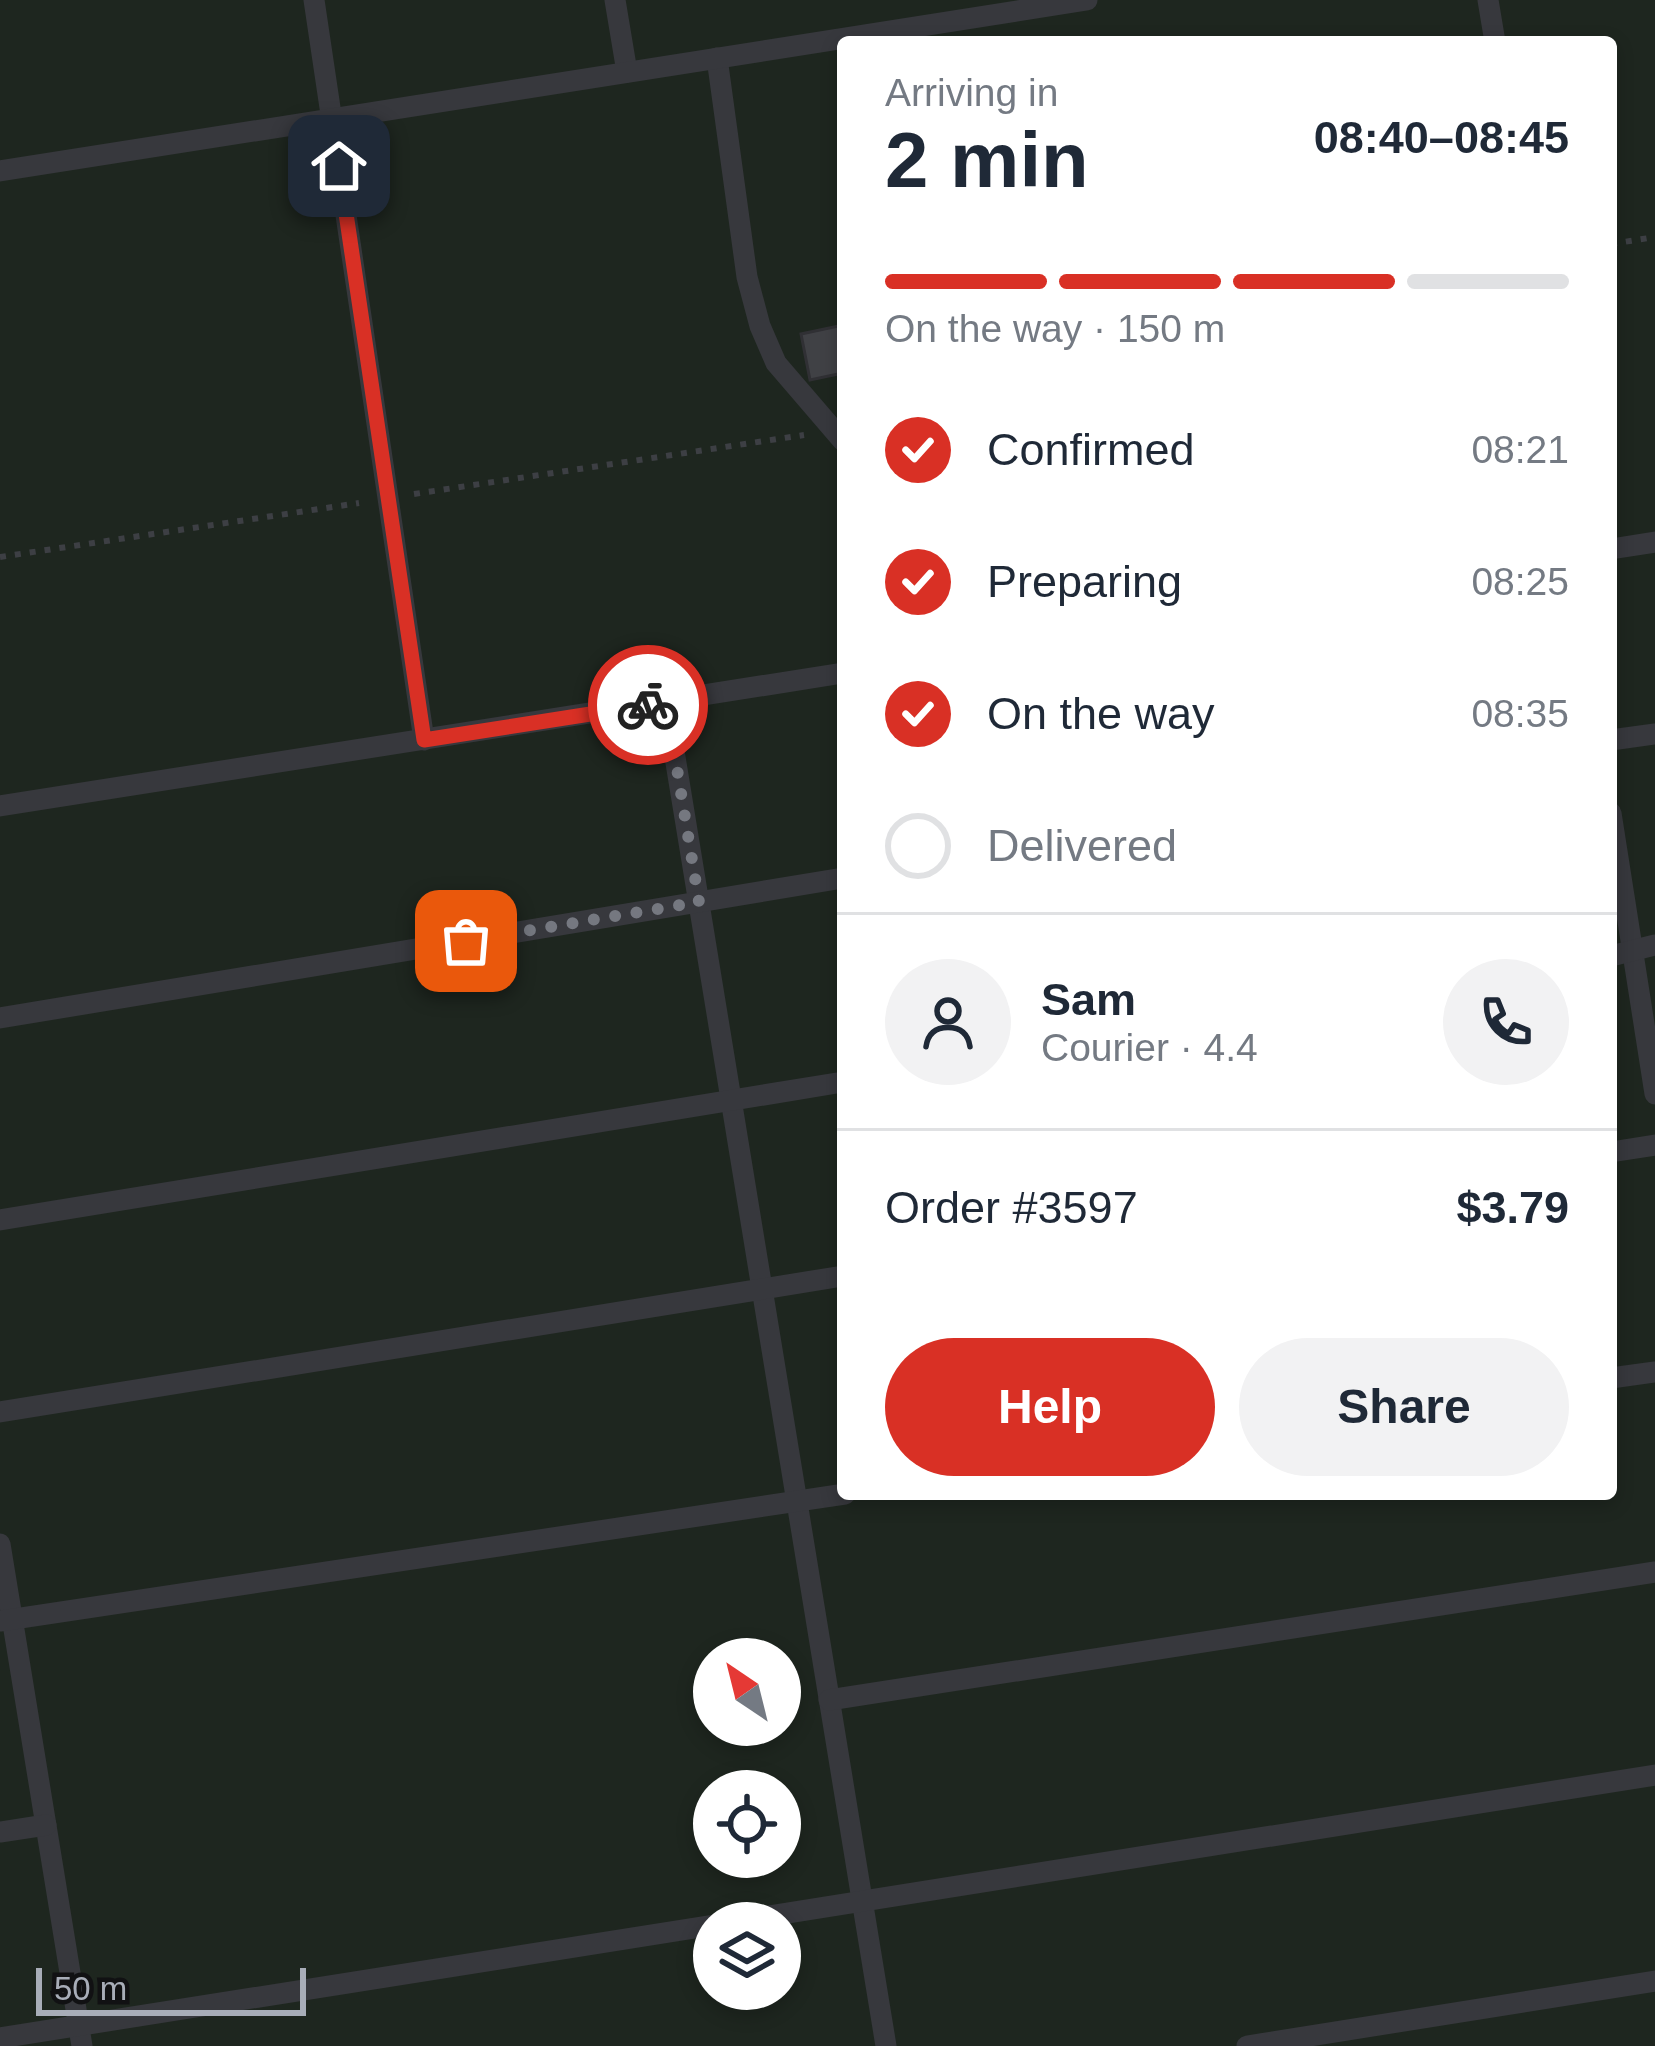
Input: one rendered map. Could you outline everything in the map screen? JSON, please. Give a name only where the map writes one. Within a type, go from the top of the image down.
[{"type":"lane","points":[[314,0],[424,740]]},
{"type":"lane","points":[[615,0],[627,72]]},
{"type":"lane","points":[[857,36],[1087,0]]},
{"type":"lane","points":[[1489,0],[1494,36]]},
{"type":"lane","points":[[0,171],[837,39]]},
{"type":"lane","points":[[717,58],[747,277],[760,326],[776,363],[837,435]]},
{"type":"lane","points":[[1617,548],[1655,542]]},
{"type":"lane","points":[[0,806],[837,674]]},
{"type":"lane","points":[[666,702],[886,2046]]},
{"type":"lane","points":[[1617,739],[1655,734]]},
{"type":"lane","points":[[0,1018],[837,879]]},
{"type":"lane","points":[[1617,889],[1622,953],[1655,1094]]},
{"type":"lane","points":[[1622,953],[1655,945]]},
{"type":"lane","points":[[0,1220],[837,1083]]},
{"type":"lane","points":[[1617,1151],[1655,1145]]},
{"type":"lane","points":[[0,1412],[837,1277]]},
{"type":"lane","points":[[1617,1377],[1655,1372]]},
{"type":"lane","points":[[6,1620],[837,1495]]},
{"type":"lane","points":[[0,1544],[6,1620],[80,2036]]},
{"type":"lane","points":[[829,1700],[1655,1572]]},
{"type":"lane","points":[[801,1911],[1655,1775]]},
{"type":"lane","points":[[0,1832],[46,1825]]},
{"type":"lane","points":[[0,2038],[80,2036],[693,1929]]},
{"type":"lane","points":[[1247,2046],[1655,1981]]},
{"type":"path","points":[[1617,243],[1655,237]]},
{"type":"path","points":[[0,557],[837,436]]},
{"type":"shaded area","points":[[0,0],[1655,0],[1655,2046],[0,2046]]},
{"type":"building","points":[[837,326],[837,374],[810,380],[801,334]]},
{"type":"way so far","points":[[466,941],[699,902],[666,702],[648,705]]},
{"type":"route","points":[[339,166],[424,740],[648,705]]}]
